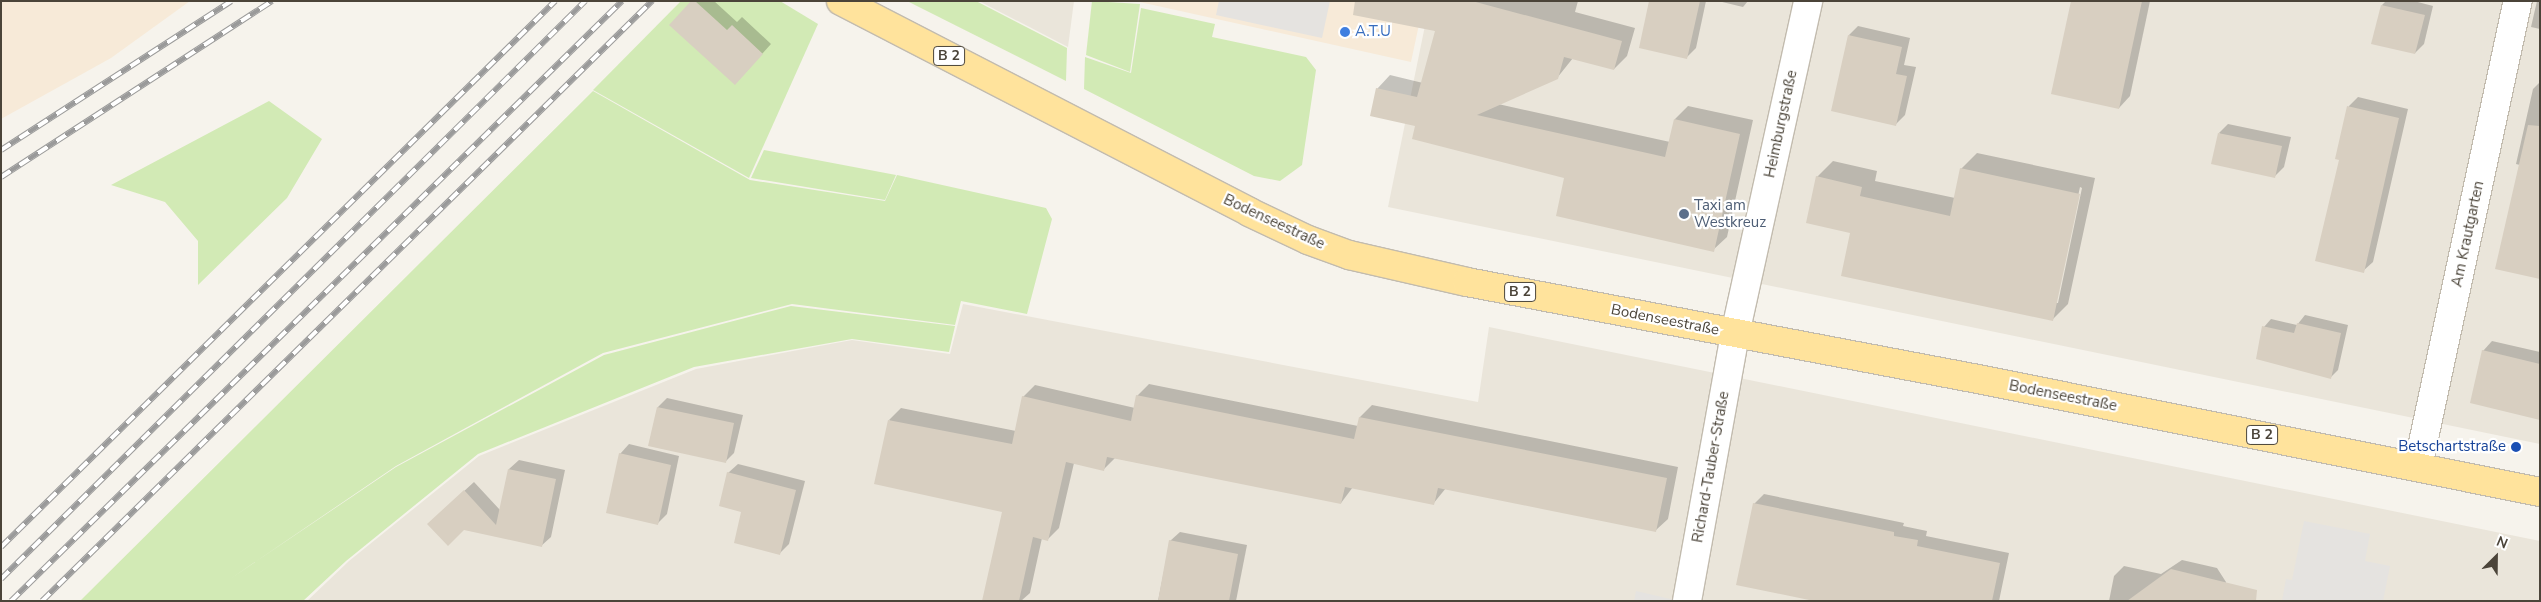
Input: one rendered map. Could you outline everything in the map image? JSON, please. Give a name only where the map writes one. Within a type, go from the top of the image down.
[{"type":"main road","name":"Bodenseestraße","points":[[842,1],[1308,240],[1395,267],[2418,466],[2540,492]]},
{"type":"street","name":"Heimburgstraße","points":[[1736,334],[1808,1]]},
{"type":"street","name":"Am Krautgarten","points":[[2418,466],[2518,1]]},
{"type":"street","name":"Richard-Tauber-Straße","points":[[1687,601],[1736,334]]},
{"type":"shaded area","points":[[1,1],[190,1],[111,58],[1,119]]},
{"type":"shaded area","points":[[979,1],[1074,1],[1068,47]]},
{"type":"shaded area","name":"A.T.U","points":[[1135,1],[1424,1],[1411,62]]},
{"type":"shaded area","points":[[1219,1],[1330,1],[1322,38],[1216,15]]},
{"type":"shaded area","points":[[1430,1],[2540,1],[2540,444],[1388,207]]},
{"type":"shaded area","points":[[963,304],[1478,402],[1489,327],[2540,541],[2540,601],[307,601],[349,561],[479,456],[696,369],[852,340],[950,354]]},
{"type":"shaded area","points":[[2304,521],[2370,534],[2365,561],[2390,566],[2383,601],[2282,601],[2286,579],[2292,580]]},
{"type":"shaded area","points":[[1636,591],[1679,601],[1634,601]]},
{"type":"green space","points":[[681,1],[780,1],[818,24],[749,178],[593,90]]},
{"type":"green space","points":[[907,1],[976,1],[1067,48],[1066,81]]},
{"type":"green space","points":[[1092,1],[1140,4],[1130,72],[1086,55]]},
{"type":"green space","points":[[1141,8],[1215,24],[1212,37],[1306,57],[1316,70],[1302,165],[1280,181],[1254,176],[1084,89],[1085,57],[1131,73]]},
{"type":"green space","points":[[593,91],[750,180],[885,201],[897,175],[1046,208],[1052,219],[1027,314],[961,301],[955,325],[792,304],[603,353],[396,466],[230,579],[396,467],[604,355],[791,306],[955,326],[949,352],[852,339],[694,367],[478,454],[346,561],[303,601],[80,601]]},
{"type":"green space","points":[[269,101],[322,139],[287,198],[198,285],[198,241],[165,202],[111,185]]},
{"type":"green space","points":[[764,150],[896,175],[885,200],[751,178]]},
{"type":"building","points":[[691,1],[695,1],[727,30],[732,25],[763,54],[735,85],[669,25]]},
{"type":"building","points":[[1355,1],[1472,1],[1622,41],[1614,70],[1564,57],[1558,79],[1477,115],[1665,157],[1674,119],[1740,134],[1714,252],[1556,216],[1564,178],[1412,139],[1415,126],[1370,116],[1376,88],[1417,97],[1435,31],[1353,15]]},
{"type":"building","points":[[1649,1],[1700,1],[1687,59],[1639,48]]},
{"type":"building","points":[[2071,1],[2142,1],[2119,109],[2051,94]]},
{"type":"building","points":[[2381,5],[2425,15],[2415,54],[2371,44]]},
{"type":"building","points":[[1848,35],[1902,47],[1896,74],[1907,76],[1896,126],[1831,111]]},
{"type":"building","points":[[2347,106],[2399,118],[2364,273],[2315,261],[2339,160],[2335,159]]},
{"type":"building","points":[[2528,125],[2540,126],[2540,279],[2495,269]]},
{"type":"building","points":[[2218,133],[2282,146],[2275,178],[2211,164]]},
{"type":"building","points":[[1960,168],[2080,194],[2053,321],[1841,276],[1850,233],[1806,223],[1816,176],[1862,187],[1860,196],[1950,216]]},
{"type":"building","points":[[2297,323],[2341,333],[2331,379],[2256,359],[2262,326],[2294,333]]},
{"type":"building","points":[[2482,350],[2540,364],[2540,420],[2470,403]]},
{"type":"building","points":[[1136,395],[1354,439],[1359,417],[1667,478],[1656,532],[1438,488],[1434,505],[1345,487],[1341,504],[1107,457],[1104,471],[1066,462],[1048,541],[1033,537],[1019,601],[982,601],[1002,512],[874,484],[888,420],[1012,444],[1022,396],[1131,421]]},
{"type":"building","points":[[657,407],[734,423],[726,463],[648,446]]},
{"type":"building","points":[[619,453],[671,465],[658,525],[606,513]]},
{"type":"building","points":[[508,469],[556,479],[542,547],[464,530],[448,546],[427,524],[464,490],[496,525]]},
{"type":"building","points":[[727,472],[796,490],[780,555],[734,543],[741,512],[719,506]]},
{"type":"building","points":[[1753,503],[1894,532],[1894,536],[1918,540],[1917,546],[2000,563],[1992,601],[1814,601],[1736,585]]},
{"type":"building","points":[[1169,540],[1238,554],[1229,601],[1158,601]]},
{"type":"building","points":[[2171,569],[2257,590],[2256,601],[2127,601]]},
{"type":"railway","points":[[1,150],[231,1]]},
{"type":"railway","points":[[1,177],[272,1]]},
{"type":"railway","points":[[1,547],[555,1]]},
{"type":"railway","points":[[1,579],[585,1]]},
{"type":"railway","points":[[11,601],[622,1]]},
{"type":"railway","points":[[42,601],[652,1]]},
{"type":"place","name":"A.T.U","points":[[1345,32]]},
{"type":"place","name":"Taxi am Westkreuz","points":[[1684,214]]},
{"type":"place","name":"Betschartstraße","points":[[2516,447]]}]
